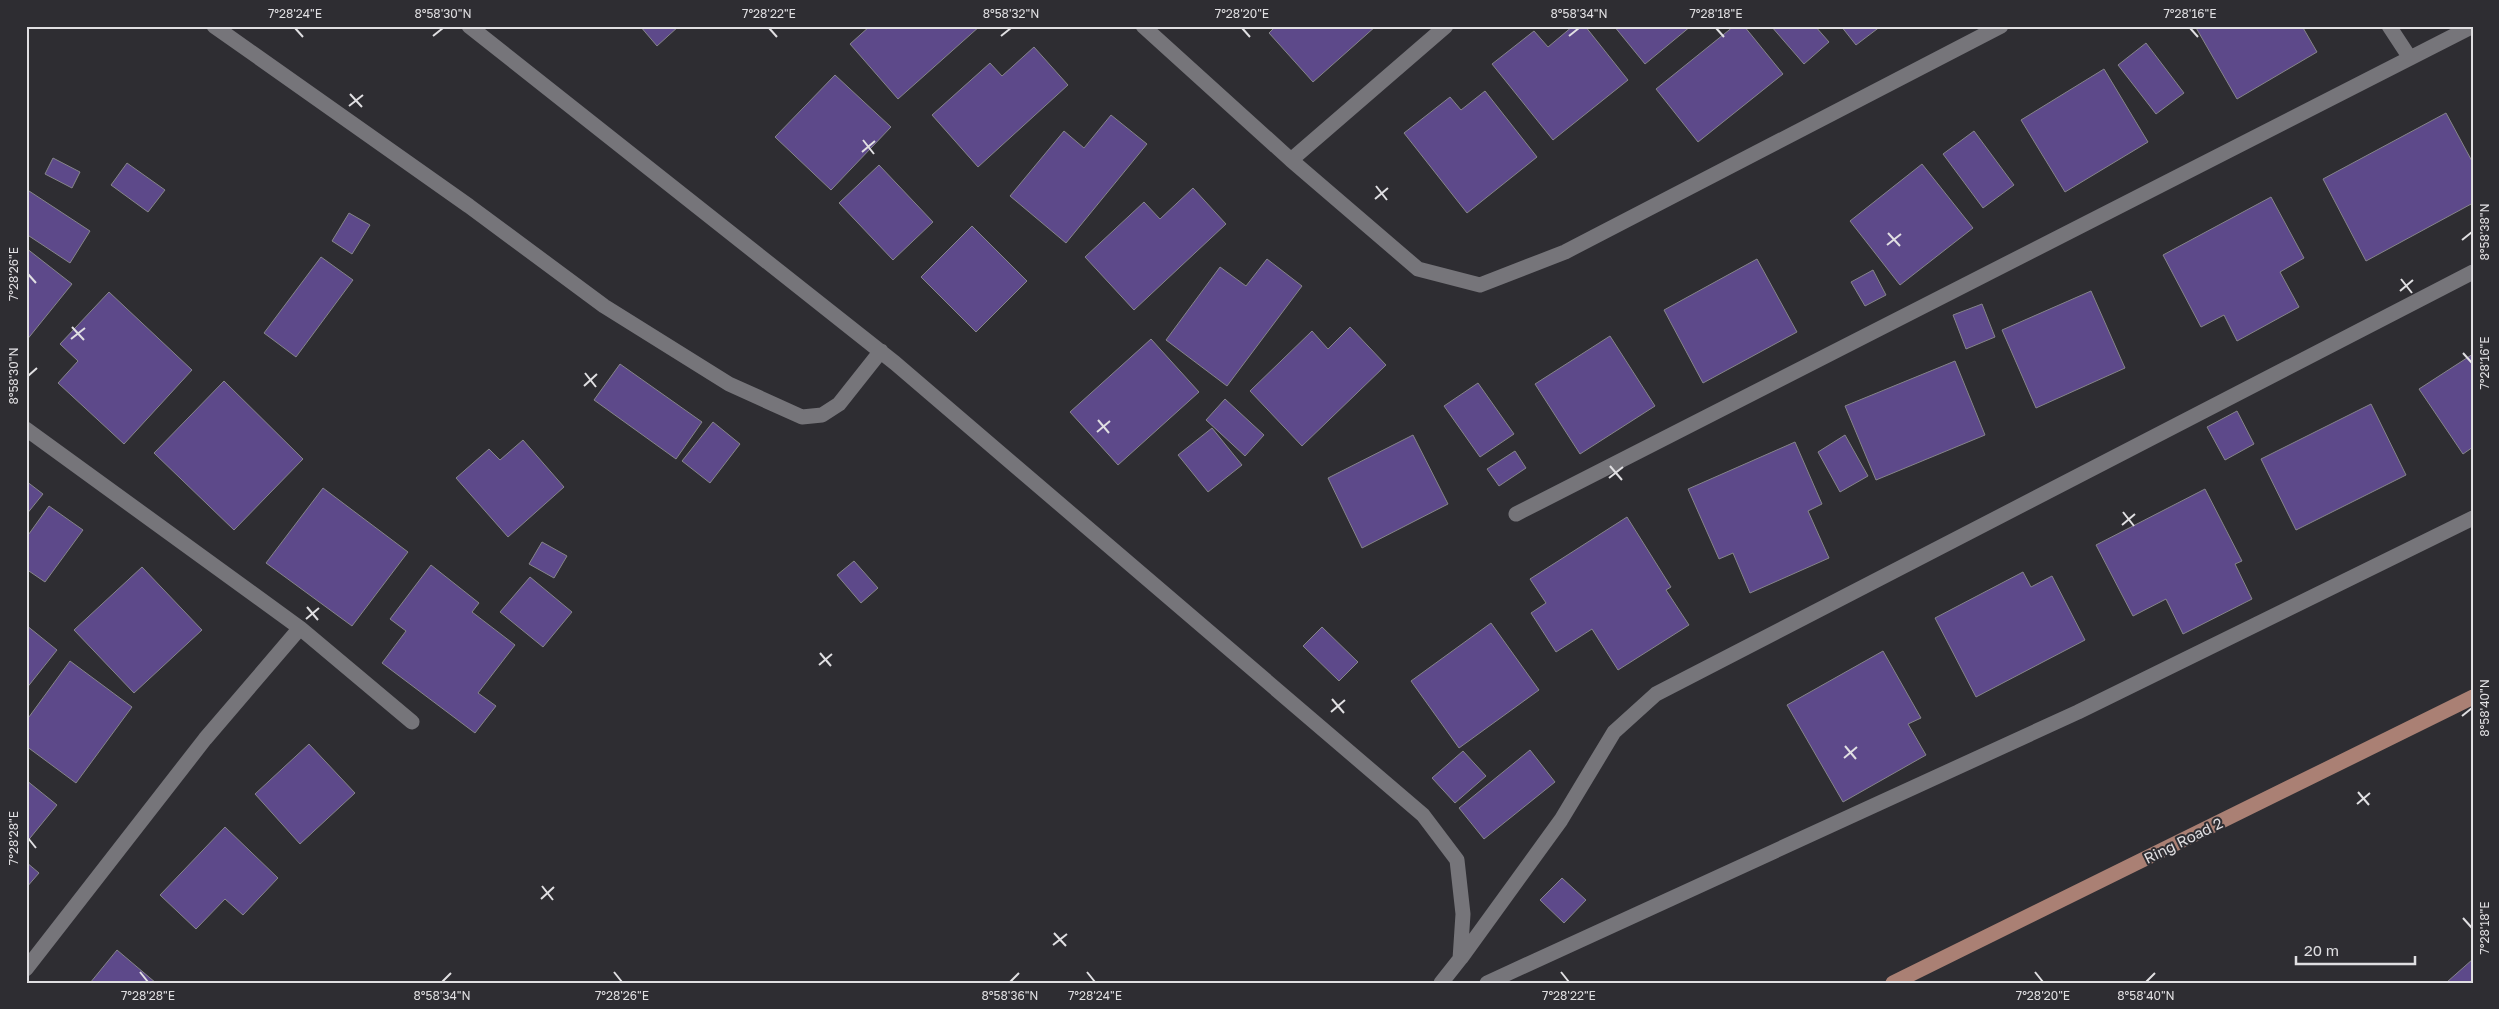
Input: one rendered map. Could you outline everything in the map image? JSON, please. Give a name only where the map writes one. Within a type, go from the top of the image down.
[{"type":"main road","name":"Ring Road 2","points":[[1893,983],[2473,697]]},
{"type":"street","points":[[214,26],[453,194],[604,306],[729,384],[802,416],[822,415],[839,404],[881,351]]},
{"type":"street","points":[[469,26],[881,351],[1423,815],[1457,860],[1463,914],[1460,959]]},
{"type":"street","points":[[1143,26],[1291,160],[1418,269],[1480,285],[1565,252],[2001,26]]},
{"type":"street","points":[[1291,160],[1446,26]]},
{"type":"street","points":[[2390,26],[2410,58]]},
{"type":"street","points":[[1516,514],[2473,26]]},
{"type":"street","points":[[1441,983],[1561,820],[1614,732],[1656,694],[2473,272]]},
{"type":"street","points":[[26,429],[300,628],[412,722]]},
{"type":"street","points":[[1487,983],[2078,712],[2473,518]]},
{"type":"street","points":[[26,968],[205,739],[300,628]]},
{"type":"building","points":[[640,26],[679,26],[657,46]]},
{"type":"building","points":[[870,26],[980,26],[898,99],[850,44]]},
{"type":"building","points":[[1276,26],[1376,26],[1313,82],[1269,33]]},
{"type":"building","points":[[1573,26],[1585,26],[1628,80],[1553,140],[1492,64],[1534,31],[1548,47]]},
{"type":"building","points":[[1614,26],[1691,26],[1645,64]]},
{"type":"building","points":[[1734,26],[1744,26],[1783,74],[1698,142],[1656,89]]},
{"type":"building","points":[[1771,26],[1815,26],[1829,42],[1804,64]]},
{"type":"building","points":[[1841,26],[1881,26],[1856,45]]},
{"type":"building","points":[[2195,26],[2302,26],[2317,52],[2237,99]]},
{"type":"building","points":[[2146,43],[2184,93],[2156,114],[2118,65]]},
{"type":"building","points":[[1034,47],[1068,85],[978,167],[932,115],[990,63],[1002,76]]},
{"type":"building","points":[[2104,69],[2148,142],[2065,192],[2021,120]]},
{"type":"building","points":[[835,75],[891,127],[831,190],[775,137]]},
{"type":"building","points":[[1485,91],[1537,157],[1467,213],[1404,133],[1450,97],[1461,110]]},
{"type":"building","points":[[2446,113],[2473,163],[2473,203],[2366,261],[2323,179]]},
{"type":"building","points":[[1111,115],[1147,144],[1066,243],[1010,196],[1064,131],[1084,148]]},
{"type":"building","points":[[1974,131],[2014,185],[1983,208],[1943,154]]},
{"type":"building","points":[[53,158],[80,172],[72,188],[45,174]]},
{"type":"building","points":[[127,163],[165,190],[148,212],[111,185]]},
{"type":"building","points":[[1922,164],[1973,228],[1900,285],[1850,221]]},
{"type":"building","points":[[879,165],[933,222],[893,260],[839,203]]},
{"type":"building","points":[[1193,188],[1226,224],[1134,310],[1085,257],[1144,202],[1160,219]]},
{"type":"building","points":[[26,189],[90,231],[70,263],[26,234]]},
{"type":"building","points":[[2271,197],[2304,258],[2280,272],[2299,307],[2237,341],[2224,315],[2201,327],[2163,255]]},
{"type":"building","points":[[349,213],[370,225],[352,254],[332,241]]},
{"type":"building","points":[[972,226],[1027,281],[976,332],[921,277]]},
{"type":"building","points":[[26,248],[72,284],[26,341]]},
{"type":"building","points":[[321,257],[353,280],[296,357],[264,333]]},
{"type":"building","points":[[1267,259],[1302,286],[1227,386],[1166,340],[1220,267],[1246,286]]},
{"type":"building","points":[[1757,259],[1797,332],[1703,383],[1664,310]]},
{"type":"building","points":[[1873,270],[1886,295],[1865,306],[1851,282]]},
{"type":"building","points":[[2091,291],[2125,368],[2036,408],[2002,330]]},
{"type":"building","points":[[109,292],[192,370],[124,444],[58,383],[78,361],[60,344]]},
{"type":"building","points":[[1982,304],[1995,337],[1966,349],[1953,315]]},
{"type":"building","points":[[1350,327],[1386,365],[1302,446],[1250,391],[1312,331],[1328,349]]},
{"type":"building","points":[[1610,336],[1655,406],[1580,454],[1535,384]]},
{"type":"building","points":[[1151,339],[1199,392],[1118,465],[1070,412]]},
{"type":"building","points":[[2473,354],[2473,447],[2463,454],[2419,389]]},
{"type":"building","points":[[1955,361],[1985,435],[1876,480],[1845,406]]},
{"type":"building","points":[[620,364],[702,422],[676,459],[594,400]]},
{"type":"building","points":[[224,381],[303,459],[234,530],[154,453]]},
{"type":"building","points":[[1478,383],[1514,434],[1480,457],[1444,406]]},
{"type":"building","points":[[1225,399],[1264,435],[1245,456],[1206,420]]},
{"type":"building","points":[[2371,404],[2406,475],[2296,530],[2261,459]]},
{"type":"building","points":[[2237,411],[2254,444],[2225,460],[2207,427]]},
{"type":"building","points":[[713,422],[740,444],[710,483],[682,461]]},
{"type":"building","points":[[1212,428],[1242,465],[1208,492],[1178,455]]},
{"type":"building","points":[[1413,435],[1448,504],[1362,548],[1328,478]]},
{"type":"building","points":[[1845,435],[1868,476],[1840,492],[1818,452]]},
{"type":"building","points":[[523,440],[564,487],[508,537],[456,478],[489,449],[500,460]]},
{"type":"building","points":[[1795,442],[1822,504],[1808,511],[1829,558],[1750,593],[1733,553],[1719,559],[1688,489]]},
{"type":"building","points":[[1515,451],[1526,468],[1499,486],[1487,469]]},
{"type":"building","points":[[26,481],[43,494],[26,515]]},
{"type":"building","points":[[323,488],[408,552],[352,626],[266,563]]},
{"type":"building","points":[[2205,489],[2242,561],[2235,564],[2252,599],[2183,634],[2166,599],[2133,616],[2096,545]]},
{"type":"building","points":[[49,506],[83,530],[45,582],[26,569],[26,538]]},
{"type":"building","points":[[1627,517],[1671,587],[1666,590],[1689,625],[1618,670],[1592,629],[1556,652],[1531,613],[1546,603],[1530,579]]},
{"type":"building","points":[[542,542],[567,556],[554,578],[529,564]]},
{"type":"building","points":[[854,561],[878,588],[861,603],[837,575]]},
{"type":"building","points":[[431,565],[479,603],[472,612],[515,645],[478,693],[496,706],[475,733],[382,663],[406,631],[390,619]]},
{"type":"building","points":[[142,567],[202,630],[134,693],[74,630]]},
{"type":"building","points":[[2023,572],[2031,587],[2052,576],[2085,640],[1976,697],[1935,618]]},
{"type":"building","points":[[530,577],[572,612],[543,647],[500,612]]},
{"type":"building","points":[[1491,623],[1539,690],[1459,748],[1411,681]]},
{"type":"building","points":[[26,625],[57,650],[26,689]]},
{"type":"building","points":[[1322,627],[1358,662],[1339,681],[1303,646]]},
{"type":"building","points":[[1883,651],[1921,718],[1908,724],[1926,755],[1843,802],[1787,705]]},
{"type":"building","points":[[70,661],[132,707],[76,783],[26,746],[26,721]]},
{"type":"building","points":[[309,744],[355,793],[300,844],[255,794]]},
{"type":"building","points":[[1530,750],[1555,782],[1484,839],[1459,808]]},
{"type":"building","points":[[1463,751],[1486,776],[1455,803],[1432,778]]},
{"type":"building","points":[[26,780],[57,805],[26,843]]},
{"type":"building","points":[[225,827],[278,878],[243,915],[225,899],[196,929],[160,895]]},
{"type":"building","points":[[26,862],[39,873],[26,888]]},
{"type":"building","points":[[1562,878],[1586,900],[1564,923],[1540,900]]},
{"type":"building","points":[[117,950],[156,983],[90,983]]},
{"type":"building","points":[[2473,959],[2473,983],[2447,982]]}]
